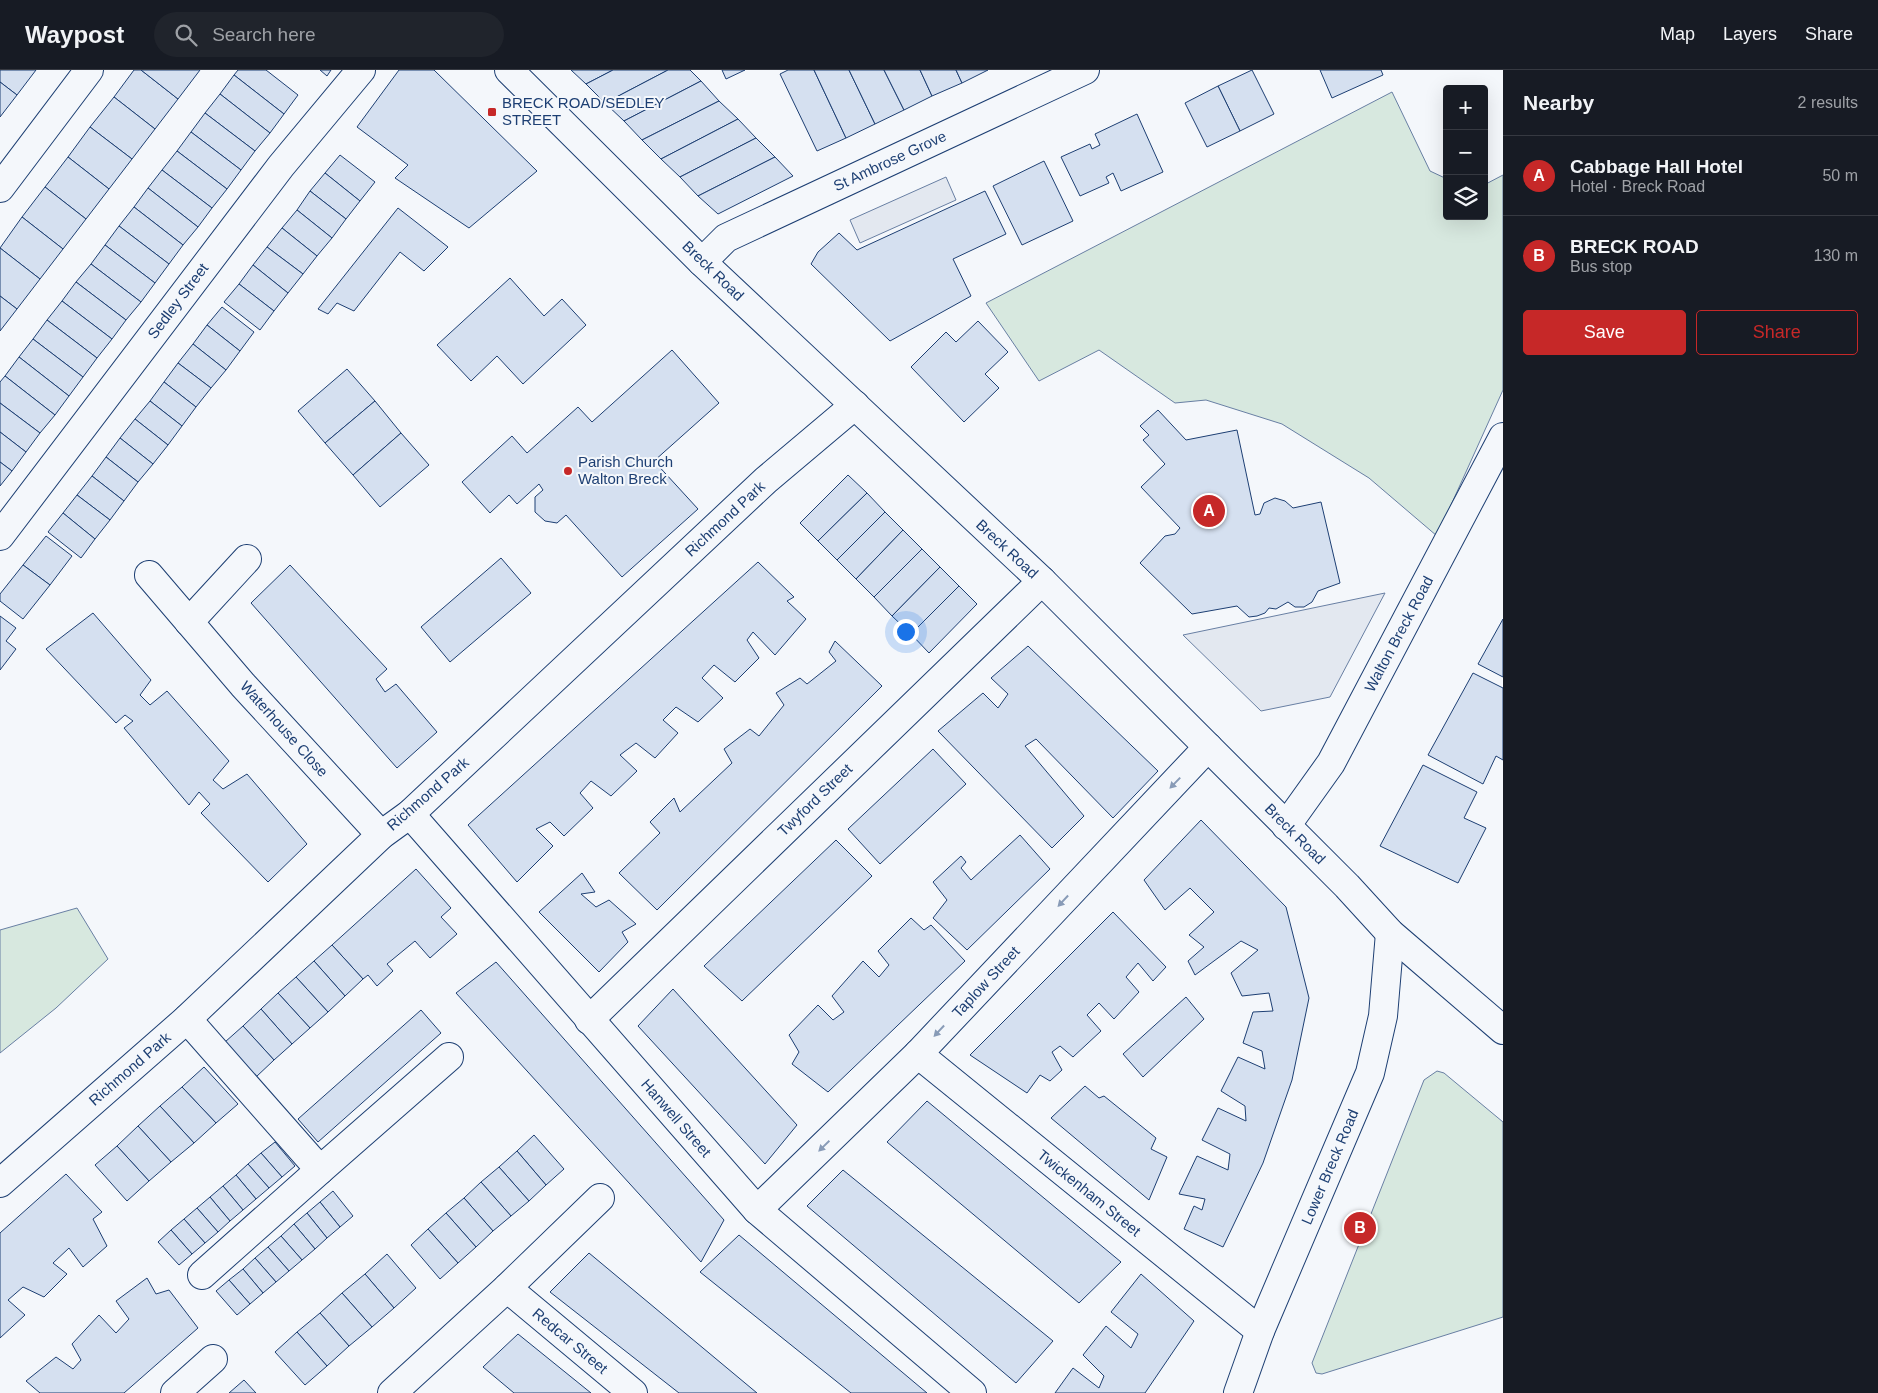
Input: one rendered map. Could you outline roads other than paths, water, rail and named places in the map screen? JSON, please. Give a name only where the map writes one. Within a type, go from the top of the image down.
[{"type":"street","points":[[0,188],[89,70]]},
{"type":"street","name":"Sedley Street","points":[[0,536],[281,166],[361,70]]},
{"type":"street","name":"Breck Road","points":[[509,70],[702,262],[1042,581],[1347,886],[1390,933],[1502,1027]]},
{"type":"street","name":"St Ambrose Grove","points":[[702,262],[726,238],[1085,70]]},
{"type":"street","name":"Richmond Park","points":[[0,1182],[187,1019],[381,835],[410,814],[759,487],[855,405]]},
{"type":"street","name":"Walton Breck Road","points":[[1286,826],[1331,763],[1503,438]]},
{"type":"street","points":[[189,622],[247,559]]},
{"type":"street","name":"Waterhouse Close","points":[[149,575],[243,685],[381,835]]},
{"type":"street","name":"Twyford Street","points":[[589,1020],[1042,581]]},
{"type":"street","name":"Taplow Street","points":[[757,1210],[918,1054],[1208,747]]},
{"type":"street","name":"Hanwell Street","points":[[410,814],[757,1210],[972,1393]]},
{"type":"street","name":"Lower Breck Road","points":[[1238,1393],[1260,1331],[1370,1073],[1383,1016],[1390,933]]},
{"type":"street","points":[[187,1019],[320,1170]]},
{"type":"street","name":"Twickenham Street","points":[[918,1054],[1260,1331]]},
{"type":"street","points":[[202,1275],[449,1057]]},
{"type":"street","points":[[392,1393],[507,1288],[600,1198]]},
{"type":"street","name":"Redcar Street","points":[[507,1288],[633,1393]]},
{"type":"street","points":[[175,1393],[213,1359]]},
{"type":"place","name":"BRECK ROAD/SEDLEY STREET","points":[[492,112]]},
{"type":"place","name":"Parish Church Walton Breck","points":[[568,471]]},
{"type":"place","name":"Cabbage Hall Hotel","points":[[1209,511]]},
{"type":"place","name":"BRECK ROAD","points":[[1360,1228]]}]
